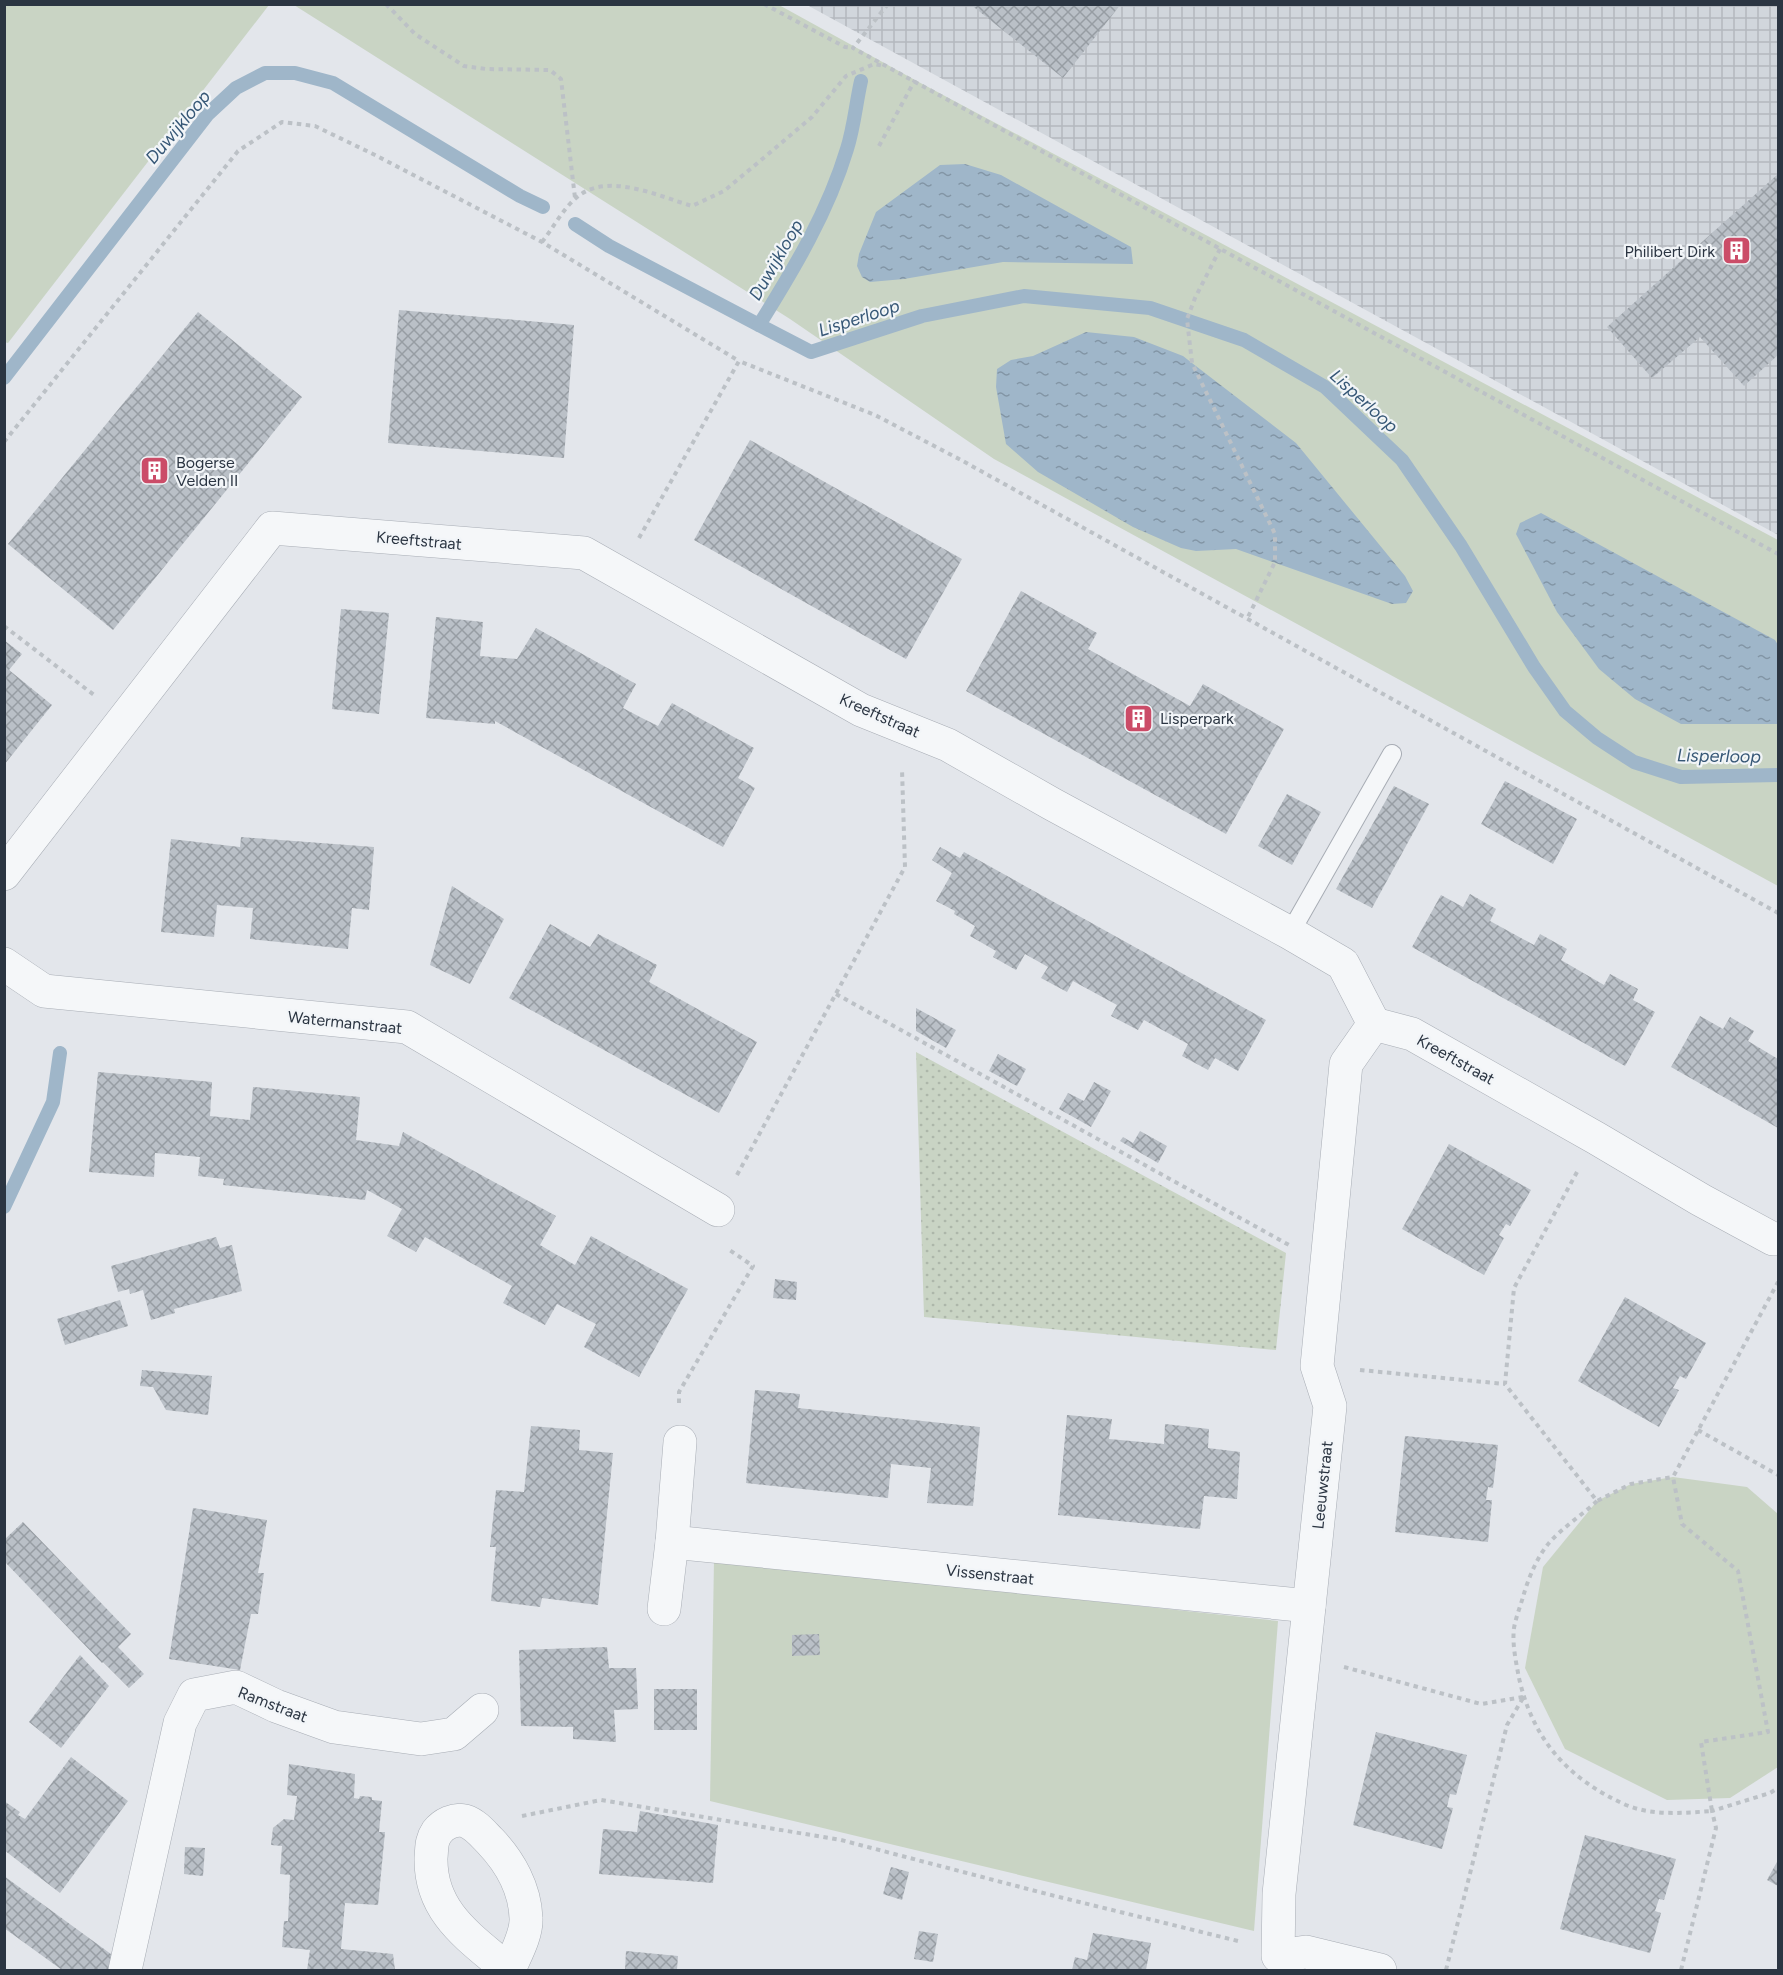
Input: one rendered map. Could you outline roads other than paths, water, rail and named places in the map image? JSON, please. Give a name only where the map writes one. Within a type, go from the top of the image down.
[{"type":"street","name":"Kreeftstraat","points":[[4,874],[272,528],[584,553],[861,710],[948,745],[1290,933],[1343,964],[1374,1024],[1412,1034],[1701,1200],[1773,1239],[1779,1239]]},
{"type":"street","name":"Watermanstraat","points":[[4,964],[44,991],[407,1028],[718,1210]]},
{"type":"street","name":"Leeuwstraat","points":[[1267,1963],[1280,1894],[1330,1406],[1317,1366],[1346,1064],[1374,1024]]},
{"type":"street","points":[[664,1609],[680,1442]]},
{"type":"street","name":"Vissenstraat","points":[[672,1542],[1309,1606]]},
{"type":"street","name":"Ramstraat","points":[[125,1971],[180,1723],[194,1695],[236,1687],[276,1706],[334,1727],[421,1739],[454,1734],[482,1710]]},
{"type":"street","points":[[454,1821],[466,1821],[480,1831],[509,1864],[518,1882],[526,1921],[508,1971],[462,1932],[446,1912],[431,1875],[432,1840],[441,1826],[454,1821]]},
{"type":"street","points":[[1267,1963],[1306,1952],[1374,1970]]},
{"type":"lane","points":[[1290,933],[1392,754]]},
{"type":"water","points":[[965,164],[1001,175],[1131,247],[1133,264],[1003,262],[904,279],[870,282],[862,277],[857,266],[859,254],[876,212],[940,165]]},
{"type":"water","points":[[1086,332],[1134,337],[1183,356],[1296,443],[1405,576],[1413,591],[1406,603],[1392,604],[1236,549],[1196,551],[1181,548],[1133,527],[1038,472],[1006,444],[996,387],[997,369],[1011,360],[1033,356]]},
{"type":"water","points":[[1541,513],[1775,640],[1778,645],[1778,724],[1681,724],[1635,699],[1599,669],[1557,612],[1516,534],[1520,523]]},
{"type":"waterway","name":"Duwijkloop","points":[[4,378],[208,114],[236,88],[265,73],[295,73],[333,83],[520,196],[543,207]]},
{"type":"waterway","name":"Duwijkloop","points":[[575,224],[609,246],[759,325],[797,261],[830,195],[849,141],[861,81]]},
{"type":"waterway","name":"Lisperloop","points":[[759,325],[811,352],[922,316],[1024,296],[1150,308],[1244,340],[1325,387],[1402,460],[1461,546],[1534,667],[1565,711],[1597,738],[1634,762],[1681,777],[1778,775]]},
{"type":"waterway","name":"Duwijkloop","points":[[4,1207],[53,1102],[60,1053]]},
{"type":"place","name":"Philibert Dirk","points":[[1736,251]]},
{"type":"place","name":"Bogerse Velden II","points":[[155,471]]},
{"type":"place","name":"Lisperpark","points":[[1139,718]]}]
